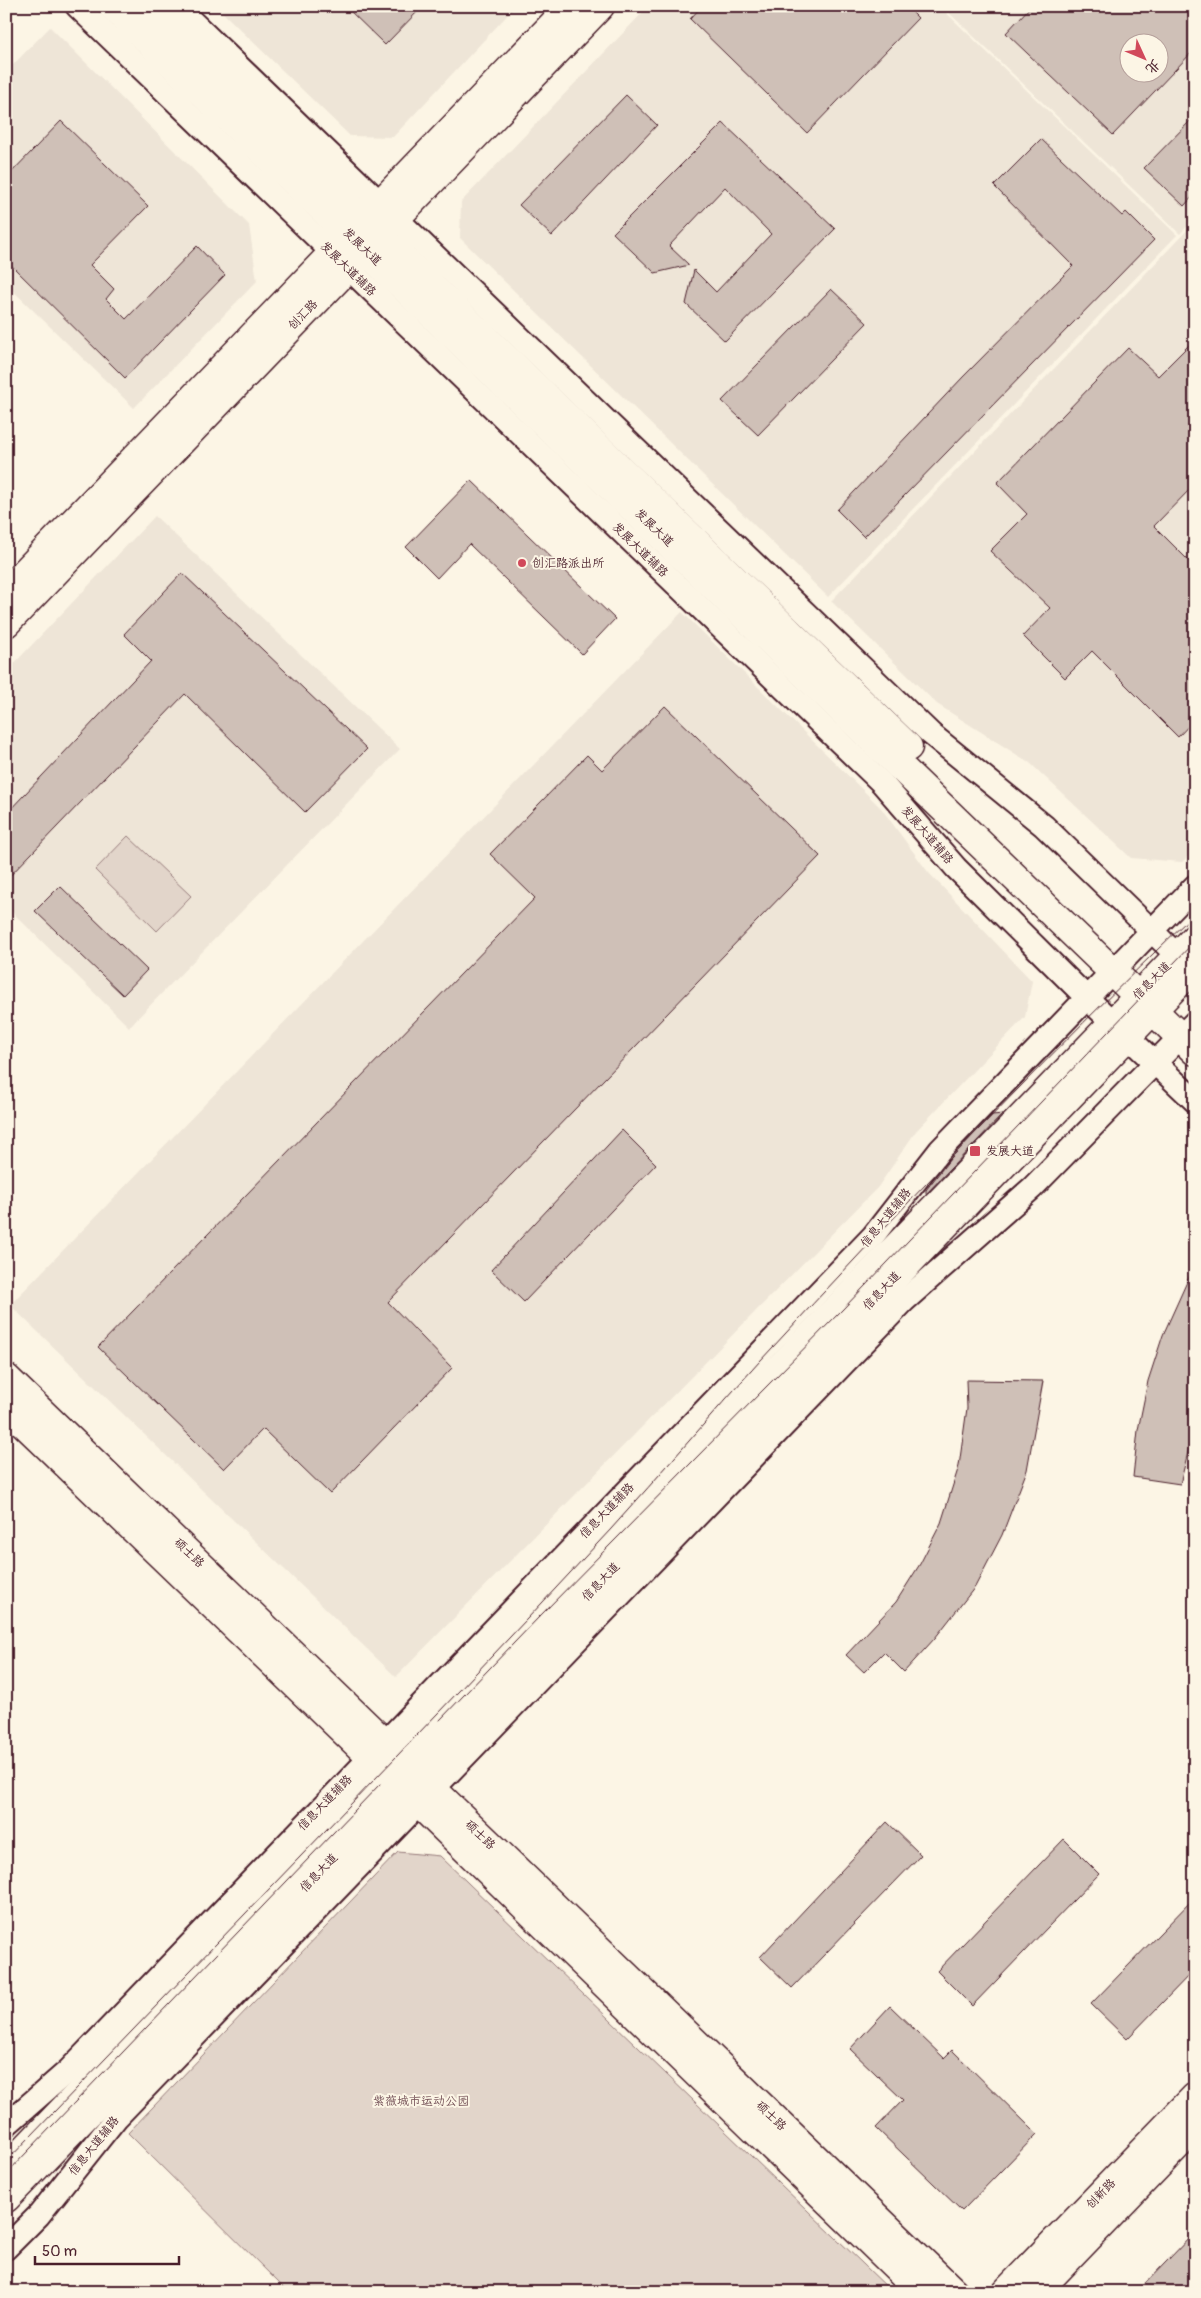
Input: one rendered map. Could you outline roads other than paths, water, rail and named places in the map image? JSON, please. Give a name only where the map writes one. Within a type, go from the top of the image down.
[{"type":"street","name":"发展大道辅路","points":[[76,6],[365,236],[931,734],[1044,826],[1152,931],[1191,960]]},
{"type":"street","name":"发展大道","points":[[112,6],[365,236],[1152,996],[1192,1031]]},
{"type":"street","name":"发展大道","points":[[142,6],[365,236]]},
{"type":"street","name":"发展大道辅路","points":[[176,6],[365,236],[882,783],[956,868],[1087,998],[1195,1101]]},
{"type":"street","name":"创汇路","points":[[6,623],[365,236],[571,6]]},
{"type":"street","name":"创汇路","points":[[6,592],[600,6]]},
{"type":"street","name":"信息大道辅路","points":[[6,2248],[39,2214],[402,1773],[873,1236],[940,1150],[1195,886]]},
{"type":"street","name":"信息大道","points":[[6,2169],[402,1773],[1152,996],[1191,960]]},
{"type":"street","name":"信息大道辅路","points":[[6,2125],[402,1773],[904,1301],[1032,1188],[1155,1063],[1192,1031]]},
{"type":"street","name":"硕士路","points":[[6,1378],[922,2292]]},
{"type":"street","name":"硕士路","points":[[6,1406],[402,1773],[954,2292]]},
{"type":"street","name":"信息大道","points":[[6,2198],[402,1773]]},
{"type":"street","name":"创新路","points":[[1006,2292],[1195,2097]]},
{"type":"street","name":"创新路","points":[[1036,2292],[1195,2127]]},
{"type":"tram line","points":[[6,2162],[386,1768],[536,1609],[611,1529],[760,1361],[920,1190],[1029,1078],[1195,913]]},
{"type":"tram line","points":[[440,1720],[843,1309],[1195,941]]},
{"type":"tram line","points":[[6,2174],[380,1784]]},
{"type":"place","name":"创汇路派出所","points":[[522,563]]},
{"type":"place","name":"发展大道","points":[[975,1151]]},
{"type":"park label","name":"紫薇城市运动公园","points":[[421,2101]]}]
